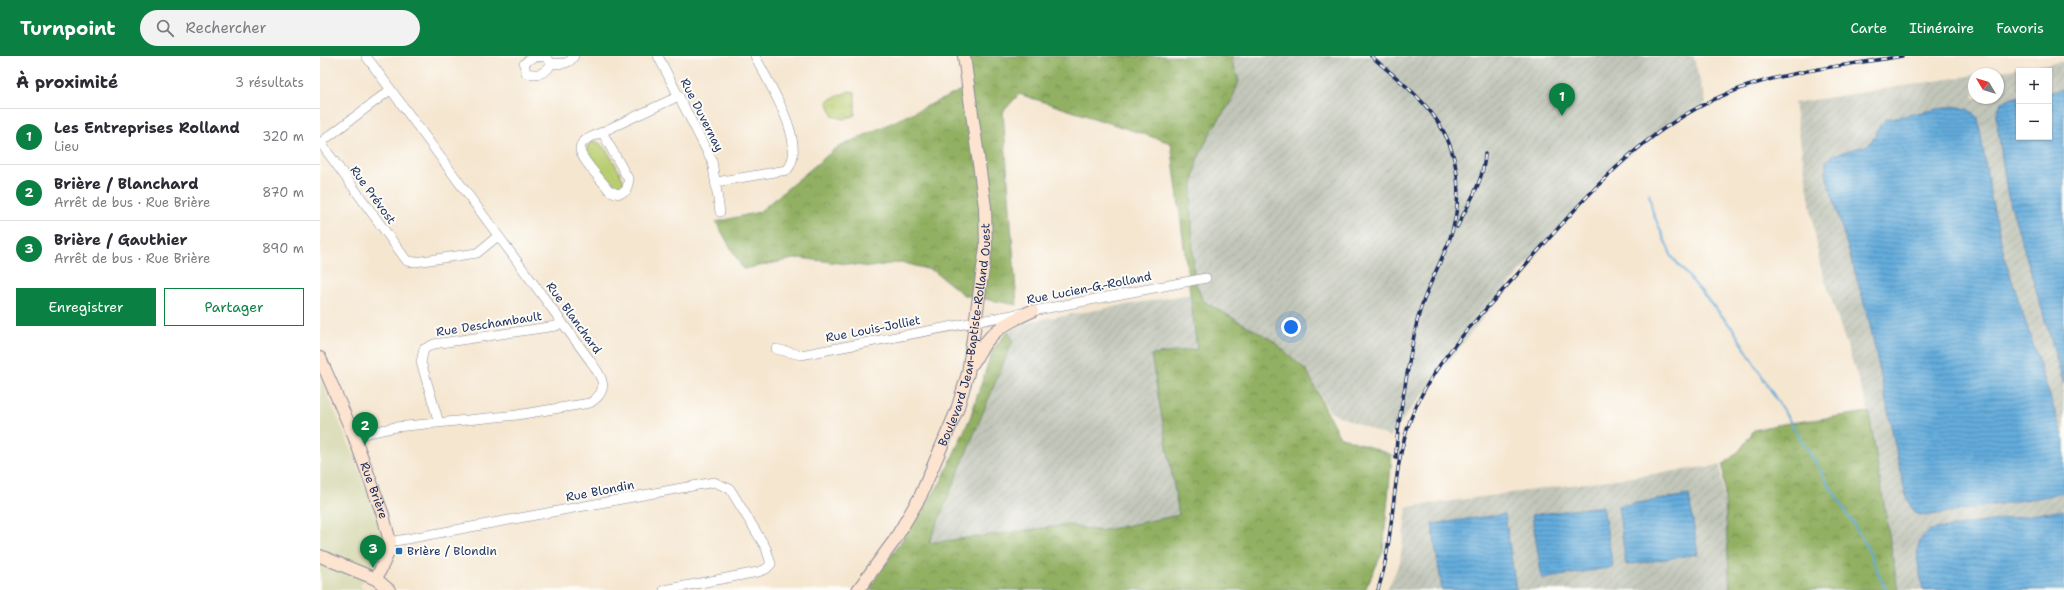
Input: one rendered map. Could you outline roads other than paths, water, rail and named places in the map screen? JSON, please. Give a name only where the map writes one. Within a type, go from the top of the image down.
[{"type":"street","name":"Rue Blanchard","points":[[354,436],[396,427],[517,415],[590,403],[598,398],[602,388],[602,378],[366,56]]},
{"type":"street","points":[[551,63],[562,64],[572,59],[574,56]]},
{"type":"street","name":"Rue Duvernay","points":[[658,56],[712,161],[720,212]]},
{"type":"street","points":[[716,182],[787,170],[794,159],[789,124],[755,56]]},
{"type":"street","name":"Boulevard Jean-Baptiste-Rolland Ouest","points":[[858,590],[894,541],[920,497],[957,410],[968,373],[986,247],[985,207],[964,56]]},
{"type":"street","points":[[320,142],[390,90]]},
{"type":"street","points":[[602,132],[629,180],[626,191],[621,194],[615,194],[609,190],[582,156],[580,149],[582,142],[587,138],[679,96]]},
{"type":"street","name":"Rue Prévost","points":[[320,142],[407,261],[415,262],[477,253],[498,236]]},
{"type":"street","name":"Rue Lucien-G.-Rolland","points":[[976,321],[1206,278]]},
{"type":"street","points":[[968,373],[989,337],[1003,324],[1032,310]]},
{"type":"street","name":"Rue Louis-Jolliet","points":[[776,349],[801,355],[976,321]]},
{"type":"street","name":"Rue Deschambault","points":[[439,423],[420,362],[424,349],[434,344],[556,326],[562,322]]},
{"type":"street","name":"Rue Brière","points":[[320,358],[354,436],[383,515],[390,542]]},
{"type":"street","name":"Rue Blondin","points":[[390,542],[714,482],[730,489],[766,548],[771,564],[766,569],[758,572],[664,590]]},
{"type":"street","points":[[376,579],[388,553],[390,542]]},
{"type":"street","points":[[320,556],[376,579],[389,590]]},
{"type":"water","points":[[2064,89],[2064,384],[2007,192],[1996,116],[2000,104],[2004,104],[2004,101],[2016,97],[2016,140],[2052,140],[2052,91]]},
{"type":"water","points":[[1955,106],[1969,110],[1978,118],[1991,197],[2006,262],[2064,439],[2064,491],[2055,495],[1925,516],[1914,513],[1905,493],[1869,320],[1826,174],[1826,162],[1833,155],[1868,145],[1875,136],[1880,125],[1886,119]]},
{"type":"water","points":[[1689,495],[1698,554],[1626,565],[1618,506]]},
{"type":"water","points":[[1603,506],[1613,567],[1542,579],[1532,515]]},
{"type":"water","points":[[2064,510],[2064,590],[1923,590],[1918,565],[1918,549],[1924,535],[1930,530]]},
{"type":"water","points":[[1505,514],[1516,590],[1442,590],[1432,524]]},
{"type":"waterway","points":[[1649,194],[1653,213],[1672,257],[1733,329],[1865,543],[1886,590]]},
{"type":"railway","points":[[1371,56],[1418,98],[1441,127],[1453,155],[1458,185],[1456,215],[1453,230],[1425,296],[1415,330],[1397,438],[1396,458]]},
{"type":"railway","points":[[1378,590],[1388,547],[1396,482],[1404,439],[1411,418],[1430,379],[1455,344],[1589,195],[1643,144],[1673,122],[1706,103],[1742,88],[1801,72],[1902,56]]},
{"type":"railway","points":[[1457,227],[1479,183],[1485,154]]},
{"type":"place","name":"Les Entreprises Rolland","points":[[1562,116]]},
{"type":"place","name":"Brière / Blanchard","points":[[365,445]]},
{"type":"place","name":"Brière / Blondin","points":[[399,551]]},
{"type":"place","name":"Brière / Gauthier","points":[[373,568]]}]
